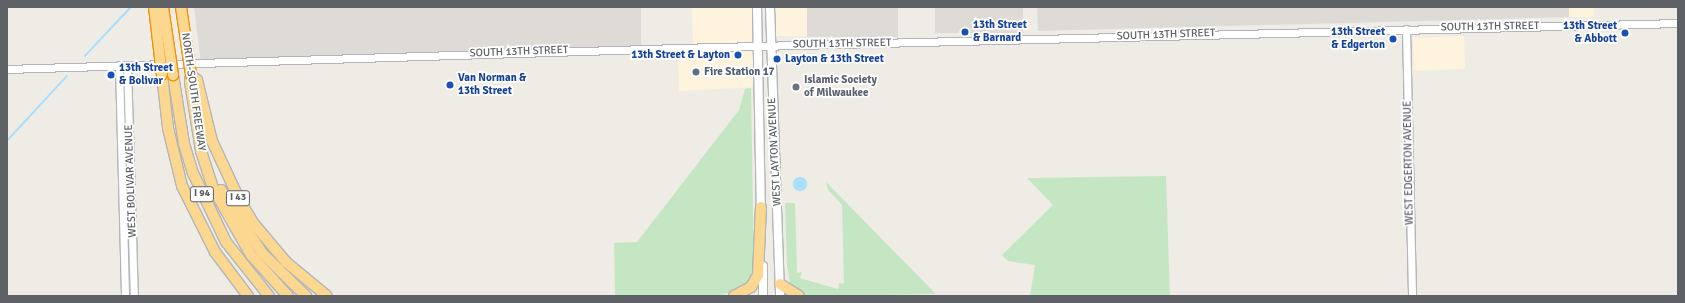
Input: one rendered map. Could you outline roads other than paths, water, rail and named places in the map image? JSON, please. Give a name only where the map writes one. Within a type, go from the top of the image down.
[{"type":"highway","points":[[154,7],[168,128],[182,186],[215,252],[248,296]]},
{"type":"highway","name":"NORTH-SOUTH FREEWAY","points":[[163,7],[182,131],[193,173],[226,242],[268,296]]},
{"type":"highway","name":"NORTH-SOUTH FREEWAY","points":[[181,7],[192,75],[190,82],[196,125],[206,169],[231,225],[251,255],[288,296]]},
{"type":"highway","name":"I 43","points":[[192,75],[197,80],[212,141],[240,201],[254,224],[286,262],[327,296]]},
{"type":"highway","points":[[196,125],[219,185],[244,229],[262,253],[306,296]]},
{"type":"highway","points":[[734,296],[751,287],[758,275],[761,207]]},
{"type":"highway","points":[[780,284],[799,296]]},
{"type":"main road","name":"WEST LAYTON AVENUE","points":[[757,7],[764,296]]},
{"type":"main road","name":"WEST LAYTON AVENUE","points":[[770,7],[780,296]]},
{"type":"street","name":"SOUTH 13TH STREET","points":[[7,69],[758,46],[1678,23]]},
{"type":"street","name":"WEST EDGERTON AVENUE","points":[[1406,29],[1412,296]]},
{"type":"street","name":"WEST BOLIVAR AVENUE","points":[[119,65],[125,296]]},
{"type":"street","name":"WEST BOLIVAR AVENUE","points":[[127,65],[134,296]]},
{"type":"street","points":[[120,105],[128,105]]},
{"type":"street","points":[[124,258],[133,258]]},
{"type":"water","points":[[797,177],[803,177],[807,181],[807,187],[803,191],[797,191],[793,187],[793,181]]},
{"type":"waterway","points":[[85,56],[131,7]]},
{"type":"waterway","points":[[7,141],[67,76]]},
{"type":"place","name":"13th Street & Barnard","points":[[965,32]]},
{"type":"place","name":"13th Street & Abbott","points":[[1625,33]]},
{"type":"place","name":"13th Street & Edgerton","points":[[1393,39]]},
{"type":"place","name":"13th Street & Layton","points":[[738,55]]},
{"type":"place","name":"Layton & 13th Street","points":[[777,59]]},
{"type":"place","name":"Fire Station 17","points":[[696,72]]},
{"type":"place","name":"13th Street & Bolivar","points":[[111,75]]},
{"type":"place","name":"Van Norman & 13th Street","points":[[450,85]]},
{"type":"place","name":"Islamic Society of Milwaukee","points":[[796,87]]}]
